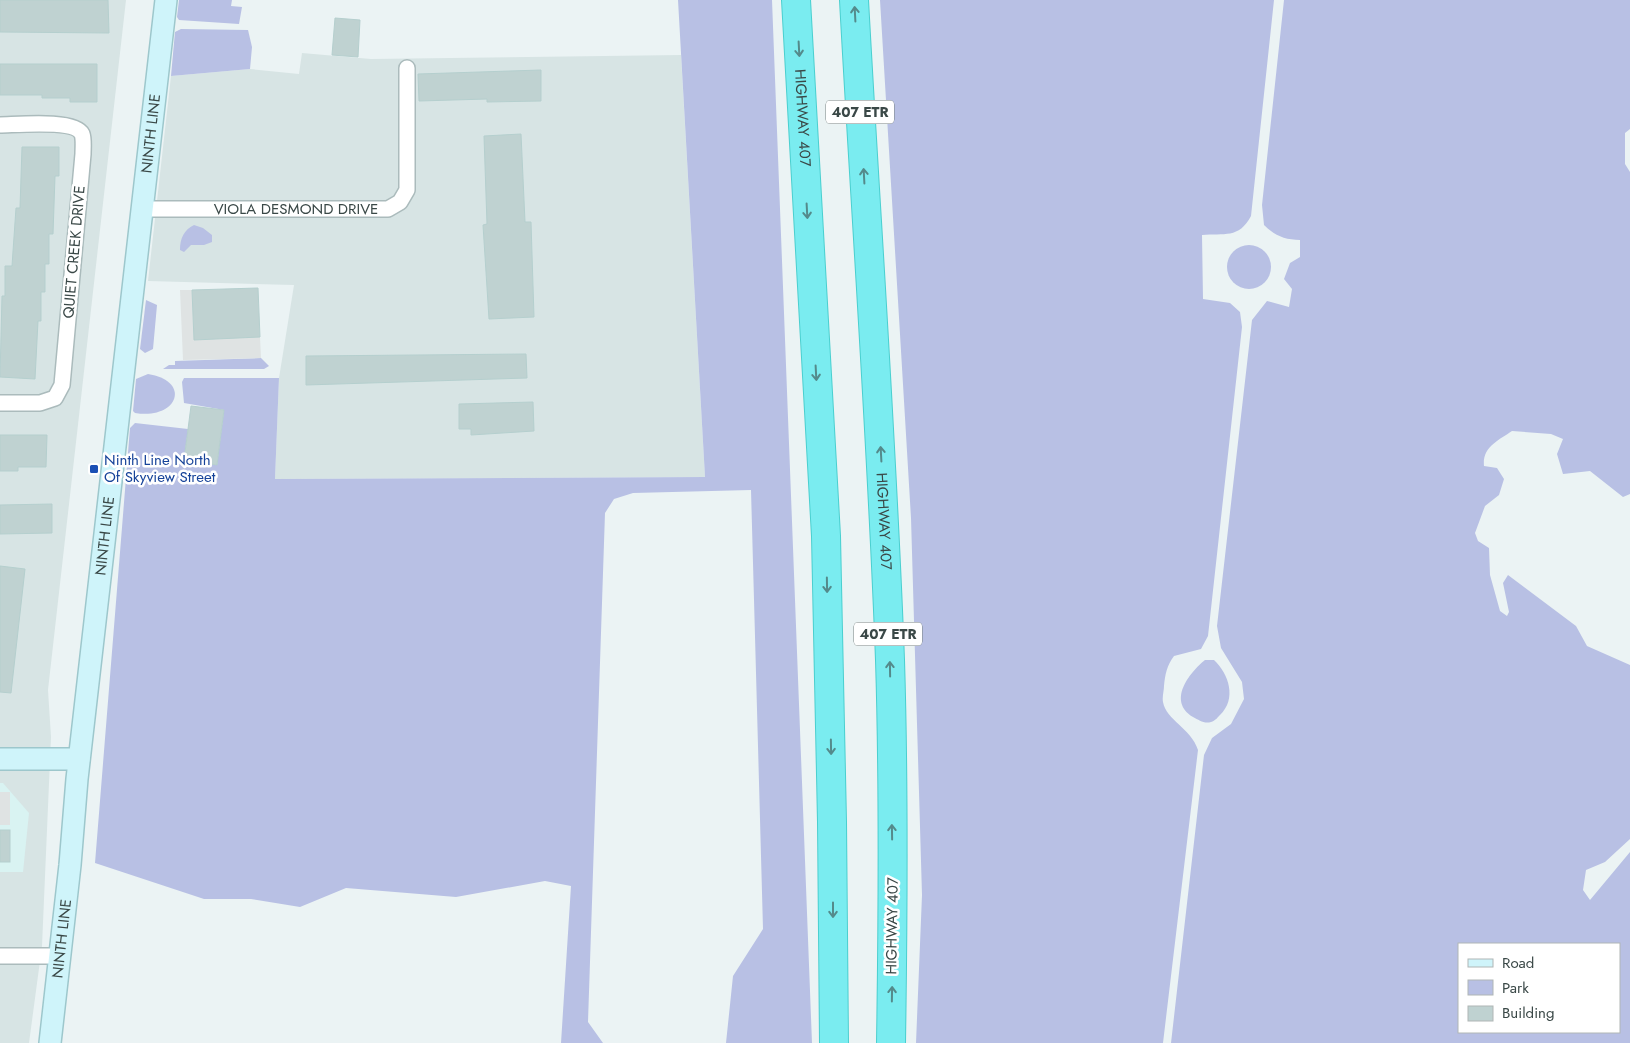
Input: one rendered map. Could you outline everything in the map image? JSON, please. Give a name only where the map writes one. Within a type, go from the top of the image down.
[{"type":"highway","name":"HIGHWAY 407","points":[[796,0],[826,536],[834,1043]]},
{"type":"highway","name":"HIGHWAY 407","points":[[854,0],[881,460],[890,663],[894,901],[891,1043]]},
{"type":"main road","name":"NINTH LINE","points":[[50,1043],[79,759],[166,0]]},
{"type":"main road","points":[[0,759],[79,759]]},
{"type":"street","name":"VIOLA DESMOND DRIVE","points":[[142,209],[388,209],[400,202],[407,190],[406,68]]},
{"type":"street","name":"QUIET CREEK DRIVE","points":[[0,125],[63,124],[76,127],[82,133],[84,154],[62,385],[55,398],[40,403],[0,403]]},
{"type":"street","points":[[0,956],[60,956]]},
{"type":"shaded area","points":[[0,0],[126,0],[48,690],[51,737],[42,946],[29,1043],[0,1043]]},
{"type":"shaded area","points":[[302,53],[371,59],[681,55],[705,477],[275,479],[279,378],[294,285],[148,281],[171,76],[250,69],[299,74]]},
{"type":"shaded area","points":[[180,290],[192,290],[194,339],[260,337],[261,358],[183,360]]},
{"type":"shaded area","points":[[0,783],[3,783],[29,813],[23,872],[0,872]]},
{"type":"shaded area","points":[[0,792],[10,792],[10,825],[0,825]]},
{"type":"green space","points":[[179,0],[232,0],[231,6],[242,7],[239,24],[179,20],[177,17]]},
{"type":"green space","points":[[678,0],[772,0],[812,1043],[726,1043],[733,976],[763,929],[751,490],[633,493],[614,499],[605,513],[588,1022],[603,1043],[561,1043],[571,886],[545,881],[456,897],[346,888],[300,907],[251,899],[204,899],[95,863],[130,428],[135,423],[188,429],[184,460],[217,465],[224,410],[184,403],[182,382],[184,378],[279,378],[275,479],[705,477]]},
{"type":"green space","points":[[880,0],[1274,0],[1251,216],[1236,232],[1202,235],[1203,299],[1230,303],[1240,312],[1242,327],[1208,636],[1201,649],[1174,656],[1168,667],[1164,682],[1163,700],[1165,708],[1195,742],[1198,750],[1163,1043],[916,1043],[922,895],[911,518]]},
{"type":"green space","points":[[1284,0],[1630,0],[1630,129],[1625,133],[1625,164],[1630,172],[1630,494],[1623,497],[1590,471],[1563,474],[1557,454],[1563,439],[1551,434],[1512,431],[1492,445],[1484,459],[1484,466],[1497,468],[1504,479],[1499,495],[1485,506],[1475,533],[1478,541],[1489,548],[1490,575],[1500,611],[1507,616],[1509,612],[1503,583],[1508,575],[1576,626],[1587,646],[1630,665],[1630,839],[1605,862],[1586,870],[1583,890],[1590,900],[1630,852],[1630,1043],[1171,1043],[1204,755],[1212,738],[1231,724],[1244,699],[1242,682],[1221,648],[1217,626],[1252,320],[1267,301],[1289,307],[1292,289],[1284,279],[1290,263],[1300,257],[1300,240],[1280,237],[1264,225],[1262,205]]},
{"type":"green space","points":[[181,29],[248,30],[252,47],[250,69],[171,76],[175,32]]},
{"type":"green space","points":[[194,225],[203,228],[212,235],[212,242],[204,245],[191,245],[184,252],[180,250],[182,238],[185,232]]},
{"type":"green space","points":[[1245,245],[1253,245],[1265,251],[1271,267],[1265,283],[1253,289],[1245,289],[1233,283],[1227,271],[1227,263],[1233,251]]},
{"type":"green space","points":[[146,300],[157,305],[153,349],[145,353],[140,349]]},
{"type":"green space","points":[[261,358],[269,366],[264,369],[163,369],[169,365],[175,365],[175,361]]},
{"type":"green space","points":[[148,374],[162,378],[171,384],[175,391],[174,399],[170,406],[161,411],[150,414],[135,413],[133,411],[136,379]]},
{"type":"green space","points":[[1205,660],[1214,660],[1224,672],[1230,694],[1225,709],[1215,720],[1208,722],[1193,717],[1185,710],[1181,695],[1187,680]]},
{"type":"building","points":[[0,0],[108,0],[109,33],[0,32]]},
{"type":"building","points":[[335,18],[360,20],[358,57],[332,55]]},
{"type":"building","points":[[0,64],[97,64],[97,102],[70,102],[70,98],[42,98],[42,95],[0,95]]},
{"type":"building","points":[[541,70],[541,101],[487,102],[487,99],[419,101],[418,74]]},
{"type":"building","points":[[521,134],[525,222],[531,222],[534,317],[489,319],[483,225],[487,224],[484,136]]},
{"type":"building","points":[[22,147],[59,147],[59,176],[55,176],[53,234],[49,234],[49,264],[45,264],[45,292],[41,292],[41,321],[38,321],[35,379],[0,377],[2,296],[5,296],[5,266],[12,266],[16,208],[20,208]]},
{"type":"building","points":[[258,288],[260,337],[194,340],[192,290]]},
{"type":"building","points":[[526,354],[527,378],[306,385],[306,356]]},
{"type":"building","points":[[533,402],[534,431],[471,435],[471,429],[459,429],[459,404]]},
{"type":"building","points":[[191,406],[224,410],[217,465],[184,460]]},
{"type":"building","points":[[0,435],[47,435],[46,467],[18,467],[18,471],[0,471]]},
{"type":"building","points":[[52,504],[52,533],[0,534],[0,505]]},
{"type":"building","points":[[0,566],[25,569],[11,693],[0,692]]},
{"type":"building","points":[[0,830],[10,830],[10,862],[0,862]]},
{"type":"place","name":"Ninth Line North Of Skyview Street","points":[[94,469]]}]
